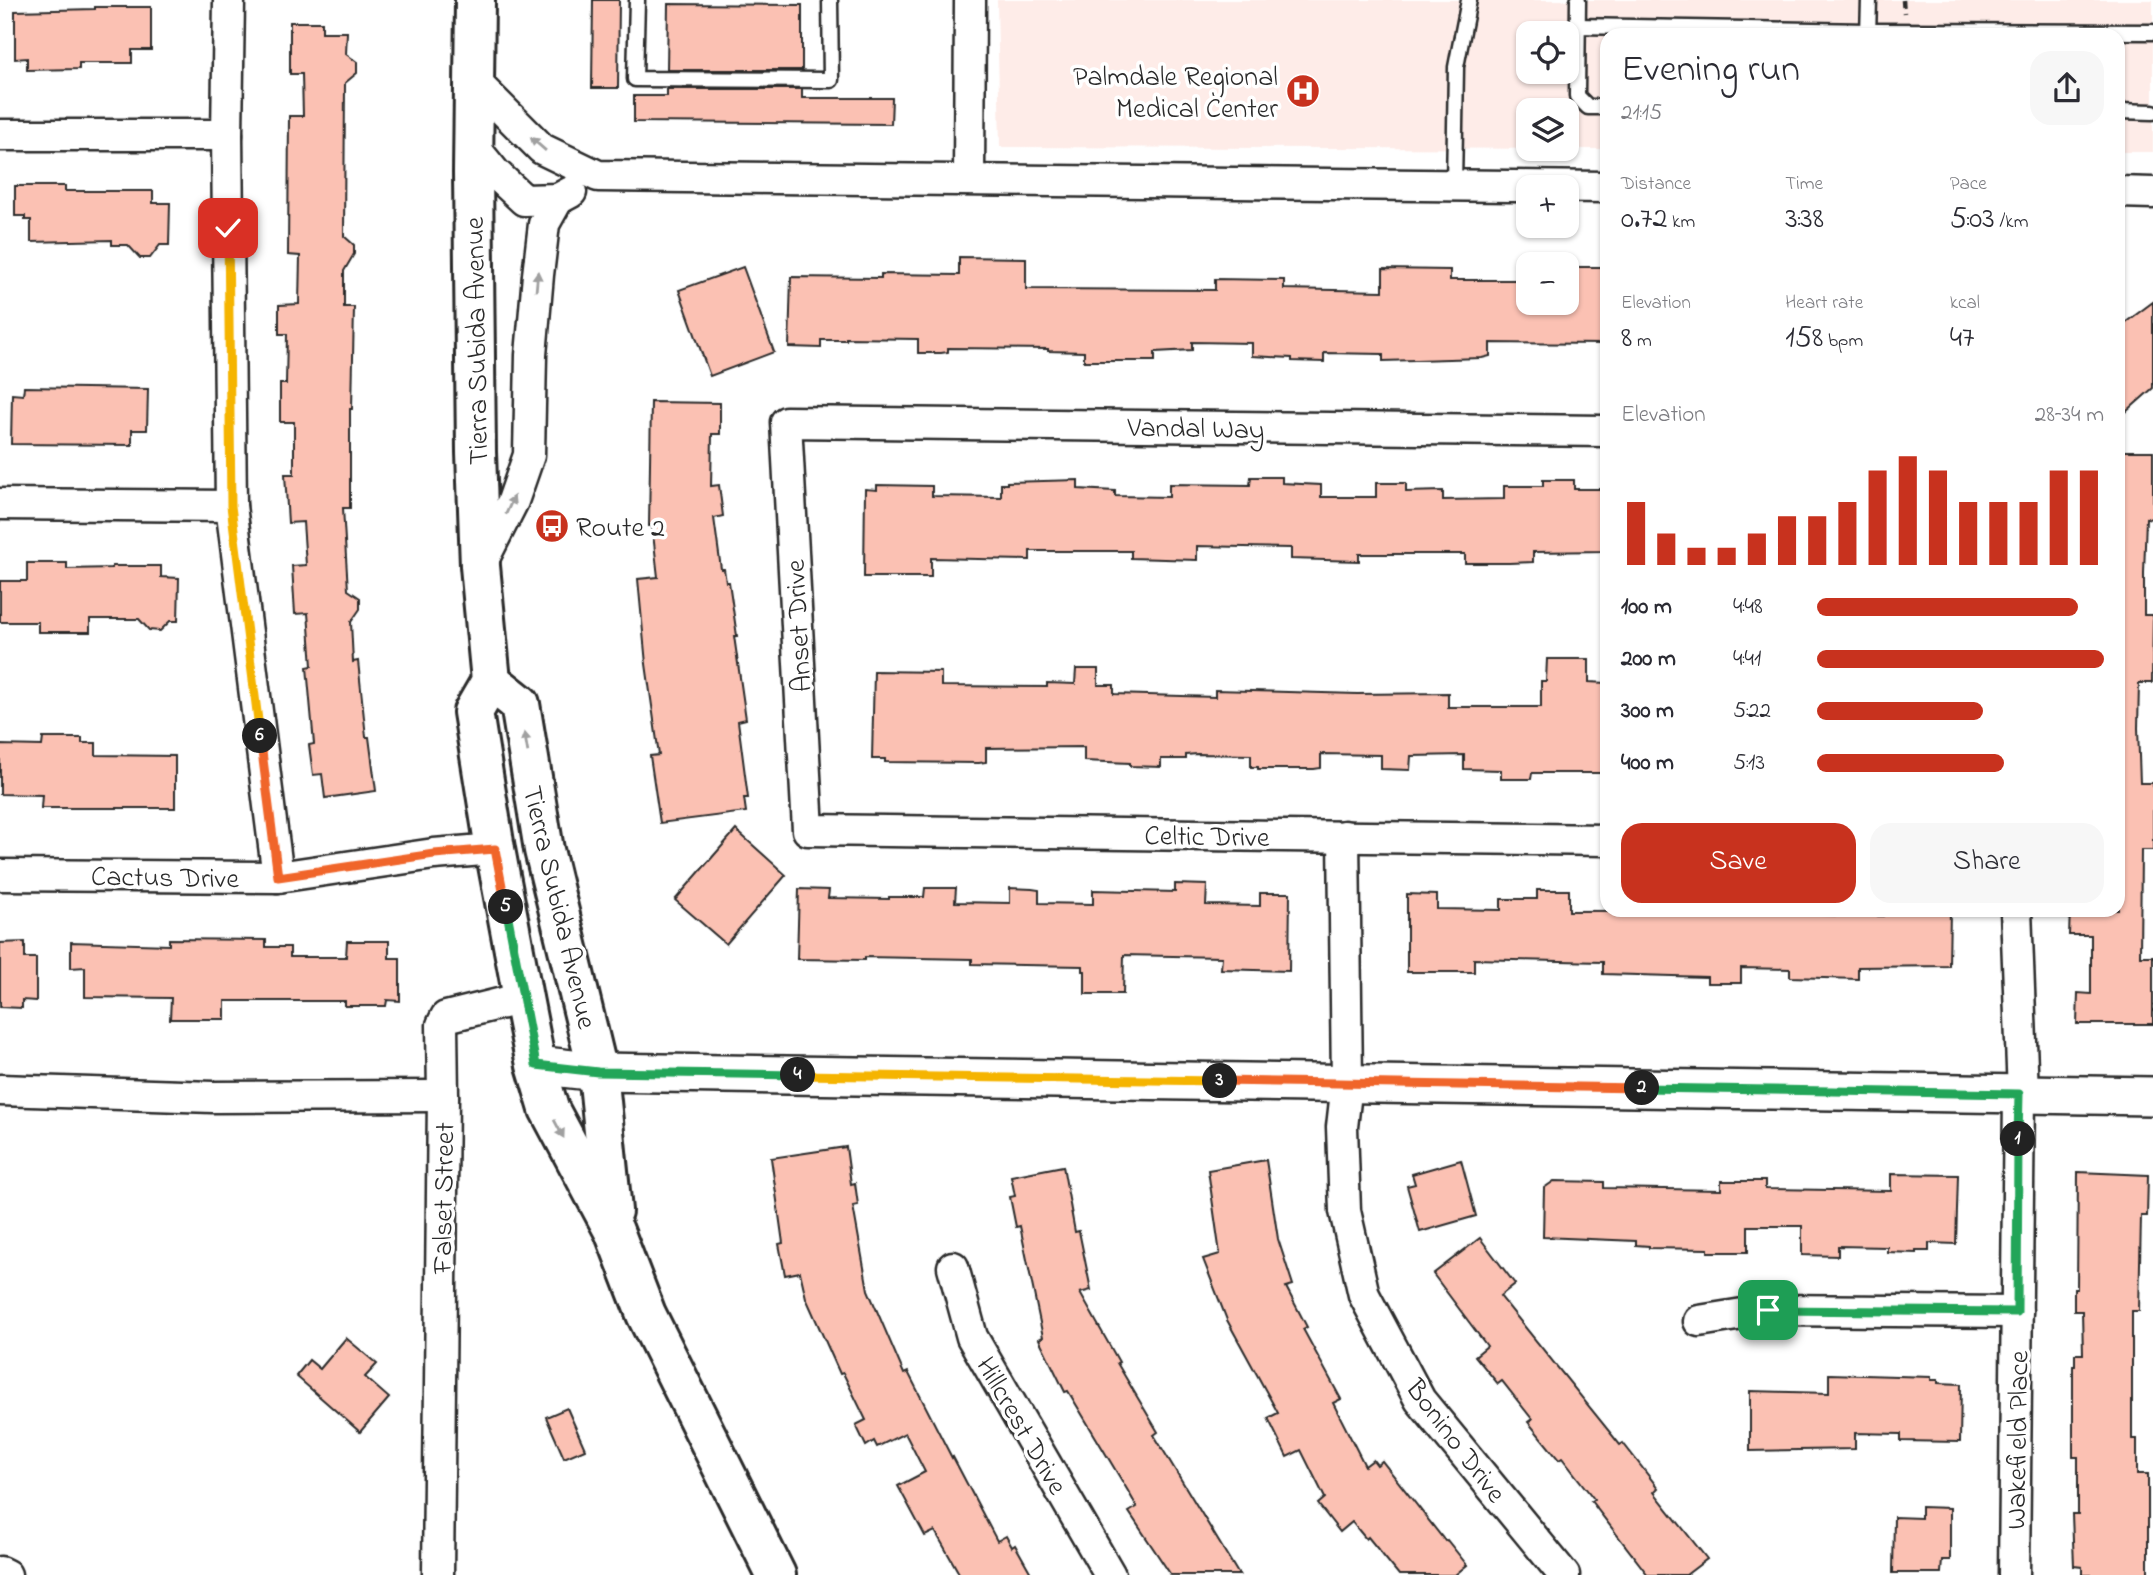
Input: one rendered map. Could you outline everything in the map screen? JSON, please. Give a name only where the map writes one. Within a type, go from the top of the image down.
[{"type":"main road","name":"Tierra Subida Avenue","points":[[475,0],[475,452],[480,566],[491,681],[473,712],[523,998],[536,1065],[549,1109],[614,1231],[646,1314],[776,1575]]},
{"type":"main road","name":"Tierra Subida Avenue","points":[[491,681],[520,704],[544,850],[598,1072],[614,1231]]},
{"type":"street","points":[[229,0],[227,135],[231,506],[278,877]]},
{"type":"street","points":[[969,179],[970,0]]},
{"type":"street","points":[[474,81],[542,149],[598,176],[1600,187]]},
{"type":"street","points":[[0,135],[227,135]]},
{"type":"street","points":[[473,146],[495,173],[524,200],[558,199],[598,176]]},
{"type":"street","points":[[2125,192],[2153,193]]},
{"type":"street","points":[[480,566],[513,501],[528,455],[531,355],[538,275],[544,224],[558,199]]},
{"type":"street","name":"Vandal Way","points":[[786,422],[1600,431]]},
{"type":"street","name":"Anset Drive","points":[[786,422],[808,830]]},
{"type":"street","points":[[0,504],[231,506]]},
{"type":"street","name":"Celtic Drive","points":[[808,830],[1600,840]]},
{"type":"street","name":"Bonino Drive","points":[[1344,836],[1347,1083],[1342,1128],[1345,1211],[1364,1295],[1420,1399],[1564,1575]]},
{"type":"street","name":"Cactus Drive","points":[[0,875],[278,877],[434,854],[495,849]]},
{"type":"street","name":"Wakefield Place","points":[[2014,1575],[2021,1094],[2016,917]]},
{"type":"street","points":[[443,1096],[442,1025],[446,1017],[523,998]]},
{"type":"street","points":[[536,1065],[598,1072],[2153,1096]]},
{"type":"street","name":"Falset Street","points":[[0,1090],[212,1097],[443,1096],[438,1575]]},
{"type":"street","name":"Hillcrest Drive","points":[[953,1267],[972,1337],[1110,1575]]},
{"type":"street","points":[[1699,1321],[1768,1310],[2017,1312]]},
{"type":"street","points":[[0,1572],[6,1575]]},
{"type":"lane","points":[[637,0],[635,79],[817,80],[831,80],[831,0]]},
{"type":"lane","points":[[1454,186],[1456,67],[1469,0]]},
{"type":"lane","points":[[1576,21],[1578,0]]},
{"type":"lane","points":[[1868,28],[1869,0]]},
{"type":"lane","points":[[1579,26],[1659,28]]},
{"type":"lane","points":[[2125,32],[2153,32]]},
{"type":"lane","points":[[1577,84],[1577,96],[1588,107],[1600,107]]},
{"type":"lane","points":[[2125,111],[2153,112]]},
{"type":"shaded area","name":"Palmdale Regional Medical Center","points":[[997,0],[2153,0],[2153,152],[2125,152],[2125,28],[1600,28],[1600,149],[1579,149],[1579,98],[1516,98],[1516,149],[1000,147]]},
{"type":"building","points":[[593,0],[619,0],[618,88],[592,88]]},
{"type":"building","points":[[668,4],[802,5],[802,70],[667,70]]},
{"type":"building","points":[[151,7],[151,50],[132,50],[132,63],[79,63],[79,69],[27,70],[27,58],[15,59],[15,11]]},
{"type":"building","points":[[290,22],[322,22],[322,32],[347,32],[346,54],[357,62],[357,73],[345,83],[344,236],[354,245],[354,254],[344,271],[344,307],[354,307],[350,508],[343,508],[348,590],[360,598],[360,609],[351,622],[353,662],[358,661],[366,737],[369,737],[376,791],[325,798],[322,774],[313,775],[309,745],[314,744],[307,667],[312,666],[308,613],[295,614],[292,566],[306,565],[303,522],[288,523],[285,474],[294,474],[294,422],[280,422],[280,384],[286,384],[287,334],[279,334],[279,305],[299,304],[300,256],[288,255],[289,116],[303,116],[302,74],[290,74]]},
{"type":"building","points":[[667,89],[802,89],[802,98],[892,98],[891,124],[634,122],[634,96],[667,96]]},
{"type":"building","points":[[15,186],[65,186],[65,191],[153,191],[153,203],[170,203],[169,245],[160,245],[150,258],[140,258],[128,245],[112,245],[112,240],[31,242],[31,220],[25,220],[25,216],[15,216]]},
{"type":"building","points":[[959,257],[1026,258],[1026,289],[1215,290],[1215,279],[1284,280],[1284,289],[1383,291],[1383,269],[1450,270],[1450,280],[1516,280],[1516,315],[1579,315],[1579,267],[1600,267],[1600,344],[1490,343],[1490,356],[1482,358],[1383,361],[1383,354],[1324,353],[1324,362],[1252,356],[1252,343],[1192,342],[1192,350],[1155,352],[1155,361],[1084,361],[1084,352],[1048,349],[948,348],[948,352],[918,353],[918,339],[846,338],[821,340],[821,348],[789,347],[791,277],[881,278],[881,274],[959,275]]},
{"type":"building","points":[[743,267],[774,352],[710,376],[679,290]]},
{"type":"building","points":[[2153,302],[2153,388],[2125,413],[2125,323]]},
{"type":"building","points":[[24,387],[148,389],[147,430],[132,430],[132,445],[11,444],[12,394],[23,395]]},
{"type":"building","points":[[651,402],[720,403],[720,434],[712,434],[711,486],[719,485],[723,516],[714,518],[721,569],[724,569],[726,582],[729,582],[737,636],[734,636],[746,719],[738,721],[748,798],[744,798],[746,812],[660,823],[650,756],[659,755],[646,664],[638,579],[658,577],[652,525],[649,526]]},
{"type":"building","points":[[2125,451],[2153,451],[2153,519],[2146,518],[2144,573],[2144,615],[2153,615],[2152,683],[2139,683],[2138,728],[2140,783],[2153,783],[2153,850],[2141,850],[2140,956],[2153,956],[2153,1024],[2077,1024],[2078,993],[2091,994],[2091,935],[2069,935],[2070,917],[2125,917]]},
{"type":"building","points":[[1251,477],[1282,477],[1282,483],[1321,485],[1321,497],[1376,497],[1376,483],[1406,483],[1406,492],[1443,491],[1443,500],[1504,499],[1504,486],[1543,486],[1543,480],[1574,480],[1574,489],[1600,489],[1600,551],[1533,552],[1533,562],[1465,563],[1465,554],[1359,554],[1359,561],[1291,559],[1291,548],[1197,546],[1197,560],[1131,558],[1131,551],[1030,551],[1030,560],[931,558],[931,577],[864,577],[865,489],[877,490],[877,485],[932,486],[932,496],[1001,497],[1001,484],[1007,482],[1078,480],[1078,489],[1115,491],[1115,496],[1169,497],[1169,484],[1250,485]]},
{"type":"building","points":[[27,563],[67,563],[67,569],[161,566],[161,577],[179,578],[178,621],[170,621],[160,631],[149,630],[139,619],[90,619],[90,632],[38,632],[38,622],[0,622],[0,581],[27,581]]},
{"type":"building","points":[[1547,659],[1589,659],[1589,682],[1600,683],[1600,773],[1532,773],[1531,779],[1501,779],[1501,770],[1464,769],[1464,755],[1411,756],[1410,770],[1381,769],[1381,755],[1321,754],[1321,768],[1314,769],[1258,769],[1251,767],[1251,755],[1197,754],[1186,755],[1186,759],[1161,759],[1161,767],[1130,766],[1130,763],[1084,761],[1084,747],[986,748],[986,762],[979,763],[885,762],[885,759],[872,759],[874,671],[941,672],[941,686],[1047,687],[1047,683],[1075,684],[1076,669],[1098,669],[1098,685],[1114,685],[1114,694],[1215,697],[1215,690],[1357,694],[1448,693],[1448,707],[1541,707],[1541,681],[1546,681]]},
{"type":"building","points":[[43,738],[82,738],[82,743],[96,743],[96,755],[175,756],[175,808],[41,808],[42,795],[0,794],[0,745],[42,746]]},
{"type":"building","points":[[736,830],[786,875],[726,944],[675,900]]},
{"type":"building","points":[[1175,884],[1207,885],[1206,905],[1260,906],[1260,893],[1290,893],[1289,971],[1221,969],[1222,957],[1124,955],[1123,994],[1085,994],[1083,966],[972,964],[972,959],[797,959],[799,889],[829,890],[828,898],[889,899],[924,897],[925,888],[956,888],[955,902],[1010,903],[1010,888],[1032,889],[1039,890],[1039,903],[1093,904],[1093,890],[1175,892]]},
{"type":"building","points":[[1537,890],[1569,890],[1569,911],[1600,911],[1600,917],[1950,917],[1949,966],[1858,967],[1858,979],[1790,977],[1790,969],[1741,968],[1741,983],[1707,983],[1707,977],[1603,974],[1603,962],[1474,959],[1474,972],[1407,972],[1407,894],[1437,895],[1437,909],[1501,910],[1501,899],[1537,899]]},
{"type":"building","points":[[169,939],[266,940],[266,947],[290,947],[290,957],[346,957],[347,941],[389,941],[389,958],[400,958],[400,1001],[387,1000],[386,1006],[345,1006],[345,1001],[225,1001],[225,1019],[170,1019],[171,998],[85,997],[85,967],[71,968],[71,942],[169,945]]},
{"type":"building","points":[[25,942],[25,958],[36,958],[36,1001],[22,1000],[22,1008],[0,1007],[0,943]]},
{"type":"building","points":[[846,1147],[851,1184],[855,1183],[858,1205],[853,1206],[868,1290],[904,1374],[908,1372],[997,1541],[1006,1536],[1012,1547],[1015,1545],[1032,1575],[960,1575],[935,1531],[925,1536],[898,1486],[925,1472],[905,1433],[877,1447],[874,1441],[866,1446],[856,1425],[866,1420],[843,1373],[840,1374],[806,1298],[800,1272],[785,1275],[779,1244],[783,1243],[771,1158]]},
{"type":"building","points":[[1266,1160],[1278,1239],[1293,1285],[1286,1287],[1307,1327],[1303,1329],[1341,1399],[1333,1403],[1365,1466],[1373,1460],[1377,1465],[1382,1461],[1467,1565],[1455,1575],[1399,1575],[1352,1522],[1340,1532],[1318,1504],[1325,1498],[1301,1450],[1287,1457],[1268,1418],[1278,1413],[1227,1320],[1203,1259],[1220,1254],[1208,1170]]},
{"type":"building","points":[[1461,1160],[1476,1216],[1420,1232],[1407,1186],[1415,1184],[1412,1174]]},
{"type":"building","points":[[1063,1166],[1075,1232],[1079,1231],[1091,1290],[1080,1293],[1158,1432],[1154,1435],[1239,1575],[1171,1575],[1129,1512],[1137,1507],[1068,1391],[1065,1392],[1039,1339],[1043,1337],[1020,1226],[1016,1227],[1010,1197],[1015,1196],[1011,1176]]},
{"type":"building","points":[[2078,1172],[2148,1175],[2147,1216],[2141,1216],[2139,1311],[2132,1311],[2132,1439],[2137,1439],[2137,1474],[2148,1474],[2148,1575],[2082,1575],[2082,1567],[2074,1566],[2072,1514],[2078,1514],[2078,1457],[2073,1457],[2073,1366],[2075,1354],[2083,1354],[2082,1311],[2074,1311],[2074,1289],[2077,1289]]},
{"type":"building","points":[[1891,1174],[1958,1175],[1956,1244],[1929,1243],[1929,1251],[1916,1253],[1887,1252],[1887,1247],[1838,1246],[1838,1256],[1802,1255],[1802,1226],[1748,1226],[1748,1252],[1649,1248],[1636,1245],[1636,1241],[1543,1237],[1544,1188],[1554,1181],[1604,1182],[1604,1188],[1721,1190],[1721,1181],[1765,1181],[1765,1189],[1891,1191]]},
{"type":"building","points":[[1480,1238],[1515,1284],[1500,1296],[1620,1445],[1623,1443],[1658,1488],[1654,1492],[1707,1559],[1686,1575],[1648,1575],[1591,1501],[1594,1499],[1562,1458],[1559,1460],[1528,1422],[1532,1419],[1502,1381],[1498,1384],[1475,1356],[1487,1346],[1433,1274]]},
{"type":"building","points":[[346,1338],[377,1364],[365,1377],[389,1398],[360,1432],[296,1376],[309,1360],[320,1369]]},
{"type":"building","points":[[1829,1374],[1931,1377],[1931,1380],[1938,1380],[1938,1383],[1961,1384],[1960,1442],[1901,1441],[1901,1434],[1855,1433],[1855,1449],[1750,1451],[1750,1391],[1829,1393]]},
{"type":"building","points":[[567,1408],[585,1449],[564,1458],[546,1417]]},
{"type":"building","points":[[1921,1507],[1950,1508],[1950,1560],[1942,1560],[1941,1573],[1893,1573],[1894,1517],[1921,1518]]},
{"type":"place","name":"Palmdale Regional Medical Center","points":[[1303,91]]},
{"type":"place","name":"Route 2","points":[[552,526]]},
{"type":"route","points":[[228,228],[231,506],[278,877],[434,854],[495,849],[536,1065],[598,1072],[2019,1094],[2017,1312],[1768,1310]]}]
